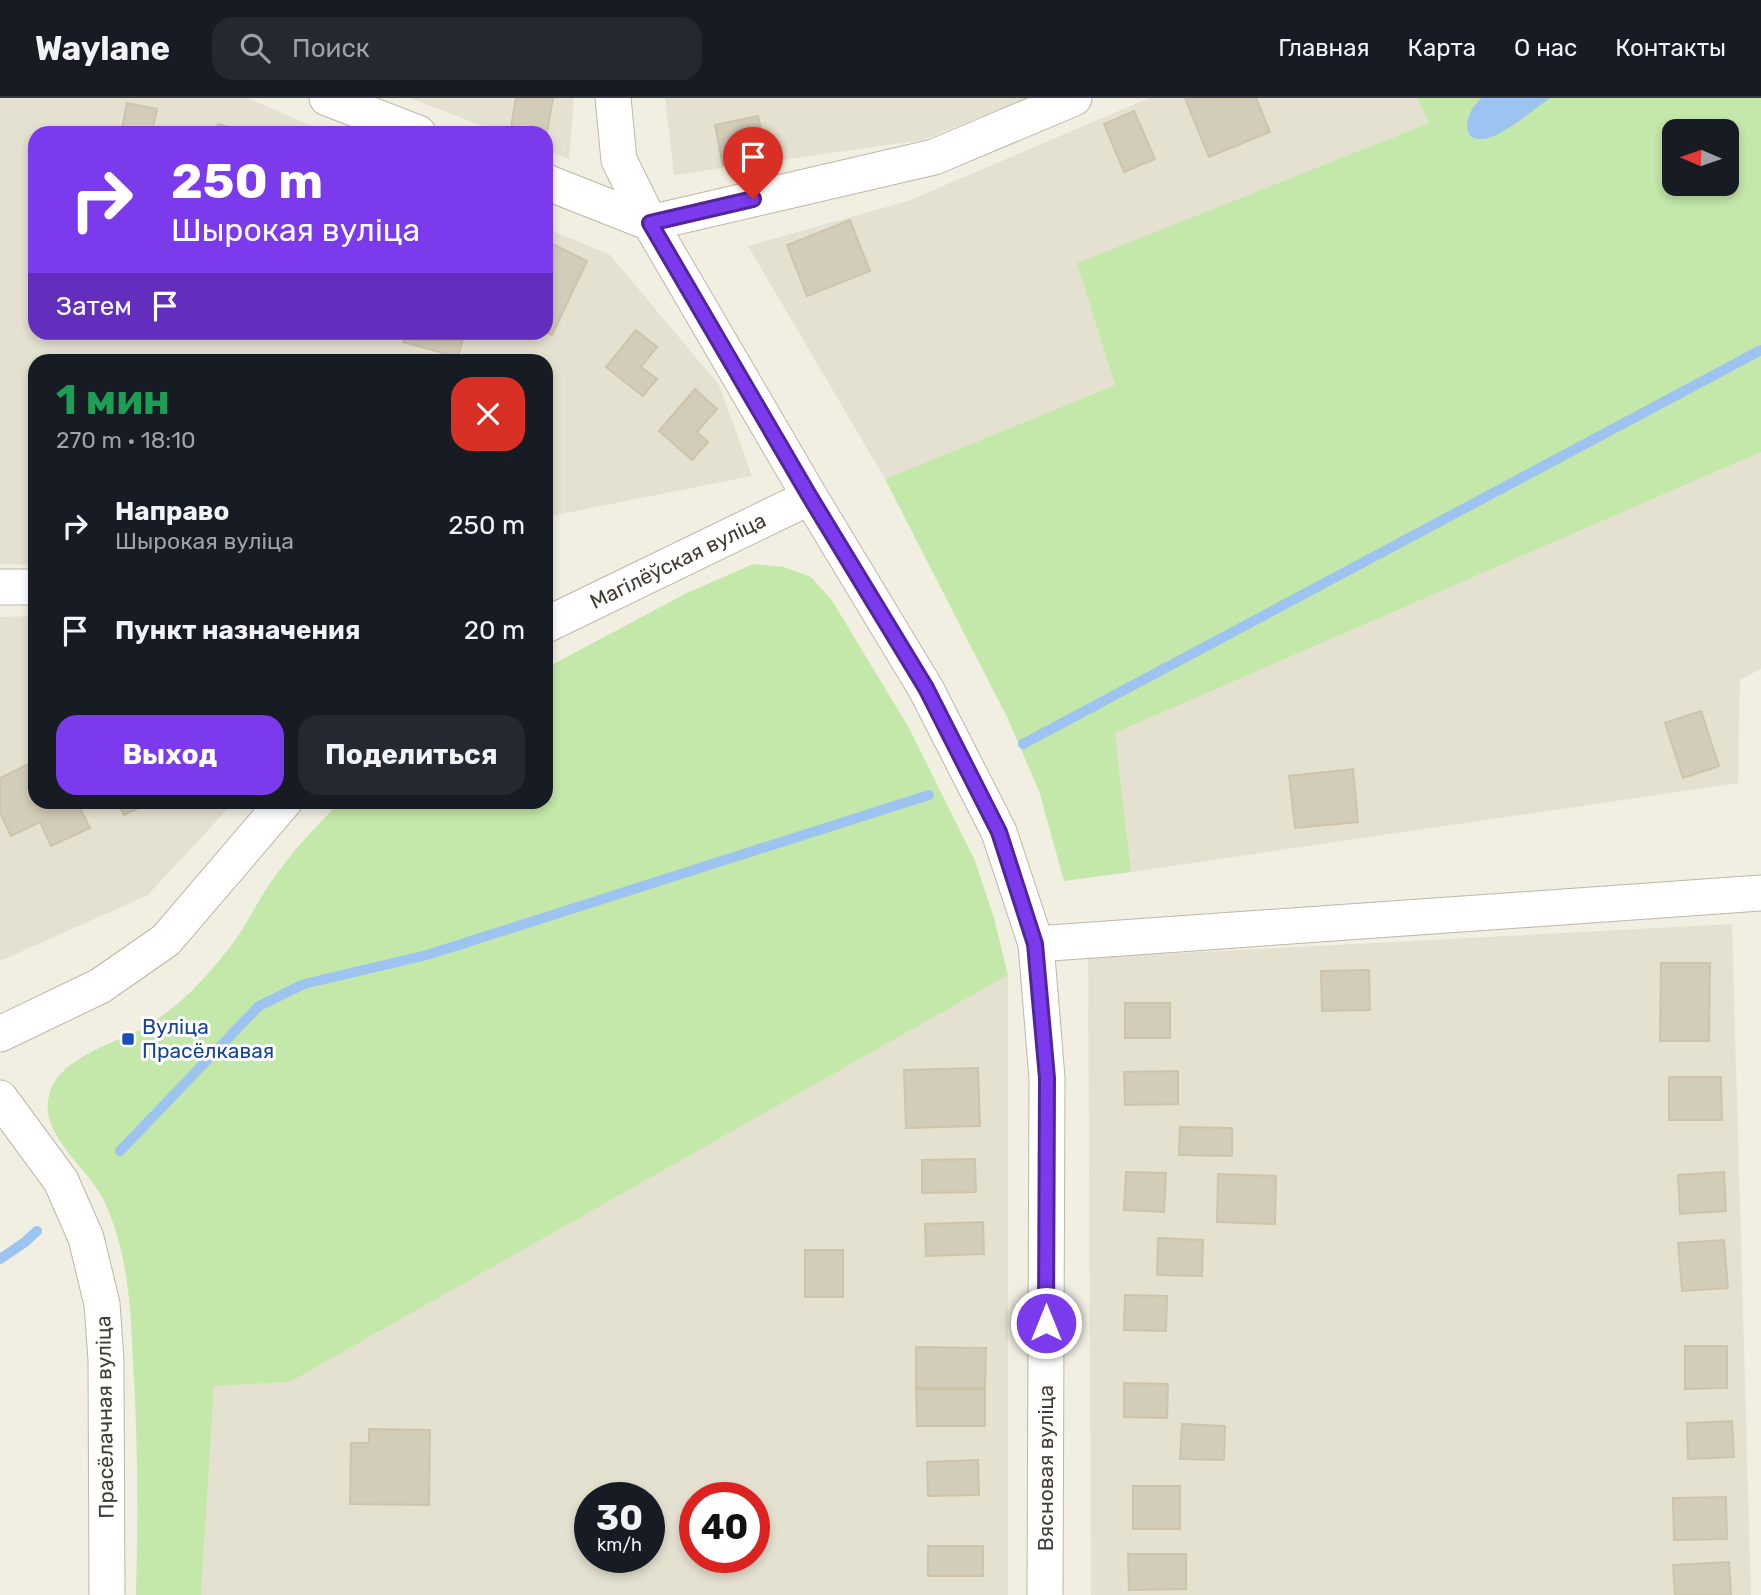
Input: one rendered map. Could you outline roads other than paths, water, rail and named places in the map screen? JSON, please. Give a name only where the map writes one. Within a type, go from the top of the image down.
[{"type":"street","points":[[327,98],[400,126]]},
{"type":"street","name":"Вясновая вуліца","points":[[613,98],[619,160],[650,223],[810,497],[926,688],[999,832],[1035,944],[1047,1078],[1045,1595]]},
{"type":"street","points":[[553,185],[650,223],[934,157],[1074,98]]},
{"type":"street","name":"Магілёўская вуліца","points":[[553,622],[810,497]]},
{"type":"street","points":[[0,587],[28,587]]},
{"type":"street","points":[[0,1034],[100,985],[166,940],[278,809]]},
{"type":"street","points":[[1035,944],[1761,893]]},
{"type":"street","name":"Прасёлачная вуліца","points":[[0,1098],[61,1181],[86,1238],[102,1304],[106,1360],[107,1595]]},
{"type":"water","points":[[1482,98],[1550,98],[1508,128],[1482,139],[1469,135],[1467,123],[1473,108]]},
{"type":"waterway","points":[[1023,744],[1761,350]]},
{"type":"waterway","points":[[120,1151],[259,1006],[304,984],[427,955],[929,795]]},
{"type":"waterway","points":[[0,1259],[37,1231]]},
{"type":"place","name":"Вуліца Прасёлкавая","points":[[128,1039]]}]
